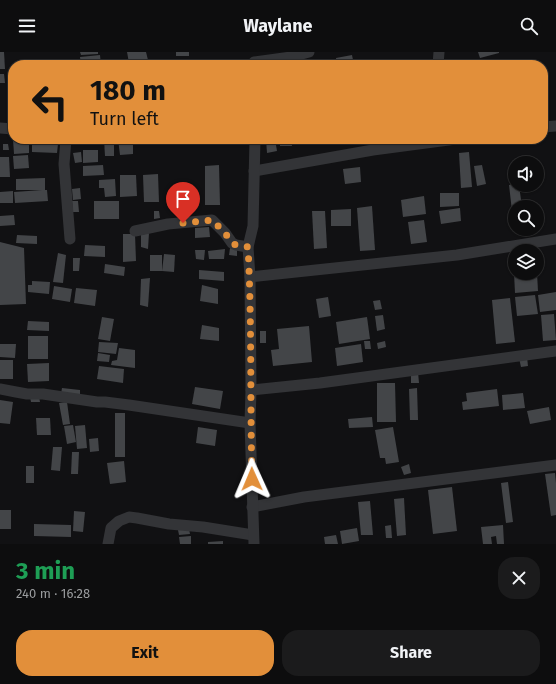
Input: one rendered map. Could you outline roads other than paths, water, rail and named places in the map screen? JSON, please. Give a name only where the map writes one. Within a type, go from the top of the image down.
[{"type":"street","points":[[255,60],[291,57],[309,52]]},
{"type":"street","points":[[66,144],[64,164],[70,239]]},
{"type":"street","points":[[108,544],[111,528],[119,521],[129,517],[169,524],[204,527],[253,540],[250,424],[250,277],[248,247],[253,226],[255,144]]},
{"type":"street","points":[[254,171],[415,144]]},
{"type":"street","points":[[135,231],[168,224],[212,220],[225,233],[232,243],[248,247]]},
{"type":"street","points":[[250,277],[457,255],[556,239]]},
{"type":"street","points":[[251,390],[320,383],[556,351]]},
{"type":"street","points":[[0,389],[27,394],[43,394],[130,405],[250,424]]},
{"type":"street","points":[[252,507],[304,497],[556,464]]}]
